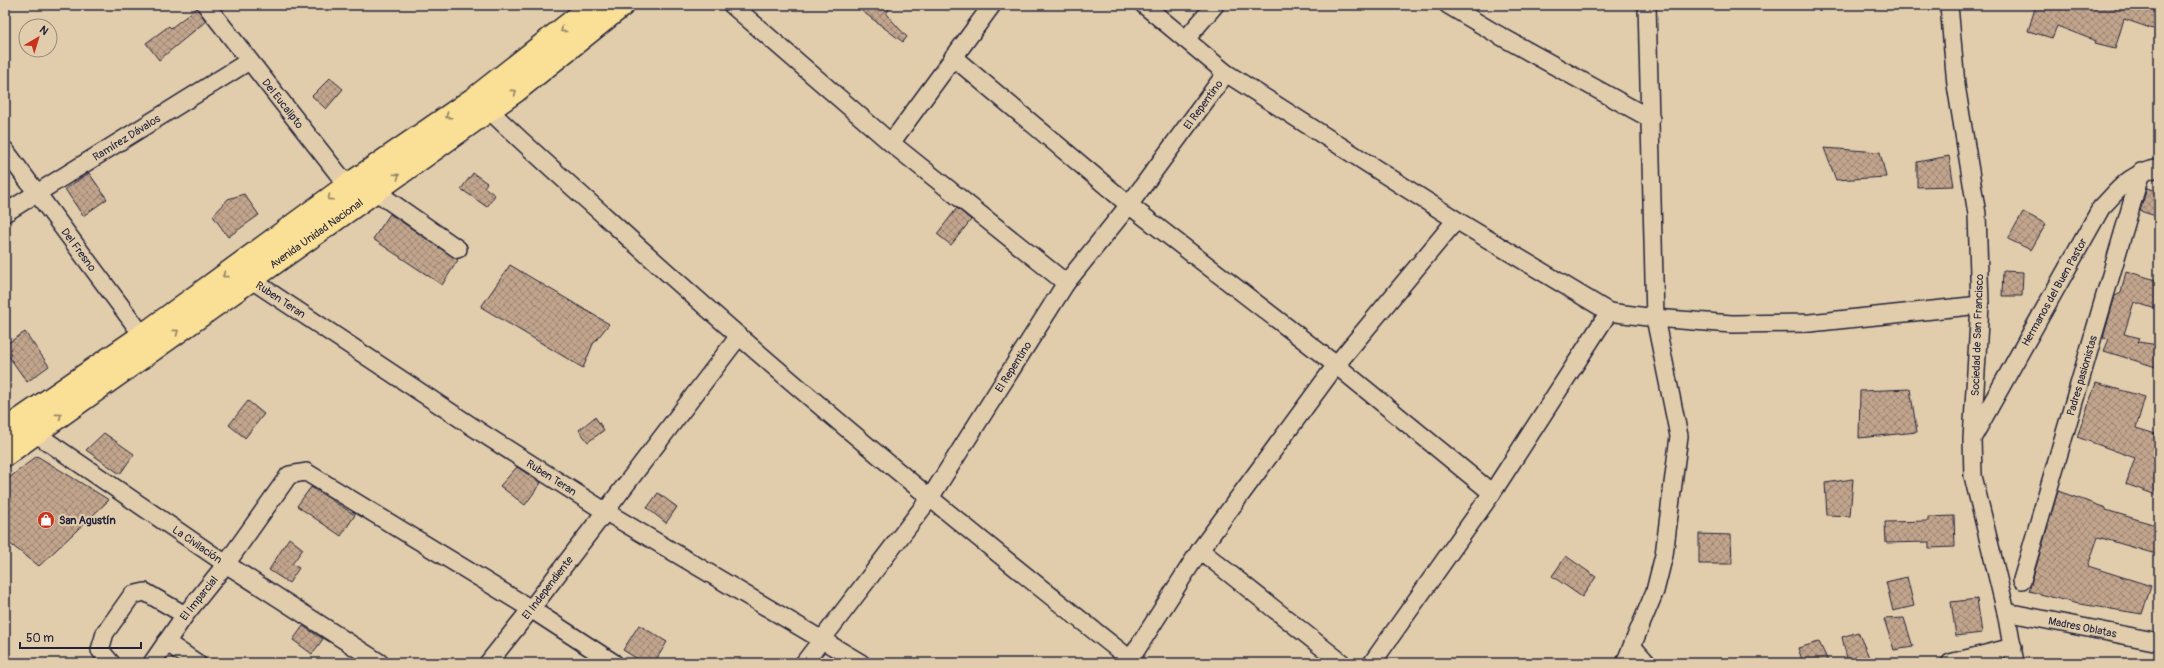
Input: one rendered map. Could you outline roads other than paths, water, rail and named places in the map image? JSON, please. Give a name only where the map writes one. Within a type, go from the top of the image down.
[{"type":"main road","name":"Avenida Unidad Nacional","points":[[5,455],[29,425],[361,193],[483,104],[593,5]]},
{"type":"main road","name":"Avenida Unidad Nacional","points":[[483,104],[516,92],[623,5]]},
{"type":"main road","name":"Avenida Unidad Nacional","points":[[148,342],[250,279],[361,193]]},
{"type":"main road","name":"Avenida Unidad Nacional","points":[[5,430],[29,425]]},
{"type":"street","name":"Del Eucalipto","points":[[206,5],[249,61],[361,193],[458,249]]},
{"type":"street","points":[[732,5],[891,143],[1066,283]]},
{"type":"street","points":[[891,143],[992,5]]},
{"type":"street","points":[[1144,5],[1226,73],[1456,220],[1609,312],[1655,318],[1732,324],[1810,323],[1980,305]]},
{"type":"street","points":[[1186,39],[1215,5]]},
{"type":"street","points":[[1448,5],[1495,34],[1652,119]]},
{"type":"street","points":[[1625,663],[1633,647],[1655,591],[1664,555],[1679,436],[1655,318],[1652,119],[1647,5]]},
{"type":"street","name":"Sociedad de San Francisco","points":[[1949,5],[1956,85],[1977,214],[1980,305],[1972,438],[1974,476],[2006,612],[2014,655]]},
{"type":"street","points":[[953,57],[1129,205],[1336,364],[1492,493]]},
{"type":"street","name":"Ramírez Dávalos","points":[[5,213],[249,61]]},
{"type":"street","name":"El Repentino","points":[[804,663],[930,498],[1066,283],[1129,205],[1226,73]]},
{"type":"street","points":[[483,104],[670,276],[739,336],[930,498],[1131,662],[1200,550],[1336,364],[1456,220]]},
{"type":"street","name":"Del Fresno","points":[[5,150],[148,342]]},
{"type":"street","name":"Hermanos del Buen Pastor","points":[[1972,438],[2101,208],[2127,182],[2141,172],[2159,168]]},
{"type":"street","name":"Padres pasionistas","points":[[2022,580],[2141,172]]},
{"type":"street","name":"Ruben Teran","points":[[250,279],[482,433],[606,512],[861,663]]},
{"type":"street","points":[[1372,663],[1492,493],[1609,312]]},
{"type":"street","name":"El Independiente","points":[[488,663],[532,609],[739,336]]},
{"type":"street","name":"La Civilación","points":[[29,425],[226,564],[380,663]]},
{"type":"street","name":"El Imparcial","points":[[152,663],[185,615],[226,564],[289,475],[306,472],[532,609]]},
{"type":"street","points":[[1200,550],[1342,663]]},
{"type":"street","points":[[111,663],[100,650],[105,633],[132,595],[145,592],[185,615]]},
{"type":"street","points":[[532,609],[614,663]]},
{"type":"street","name":"Madres Oblatas","points":[[2006,612],[2159,642]]},
{"type":"street","points":[[166,642],[197,663]]},
{"type":"street","points":[[1633,647],[1647,663]]},
{"type":"street","points":[[1950,663],[2014,655]]},
{"type":"place","name":"San Agustín","points":[[46,520]]}]
